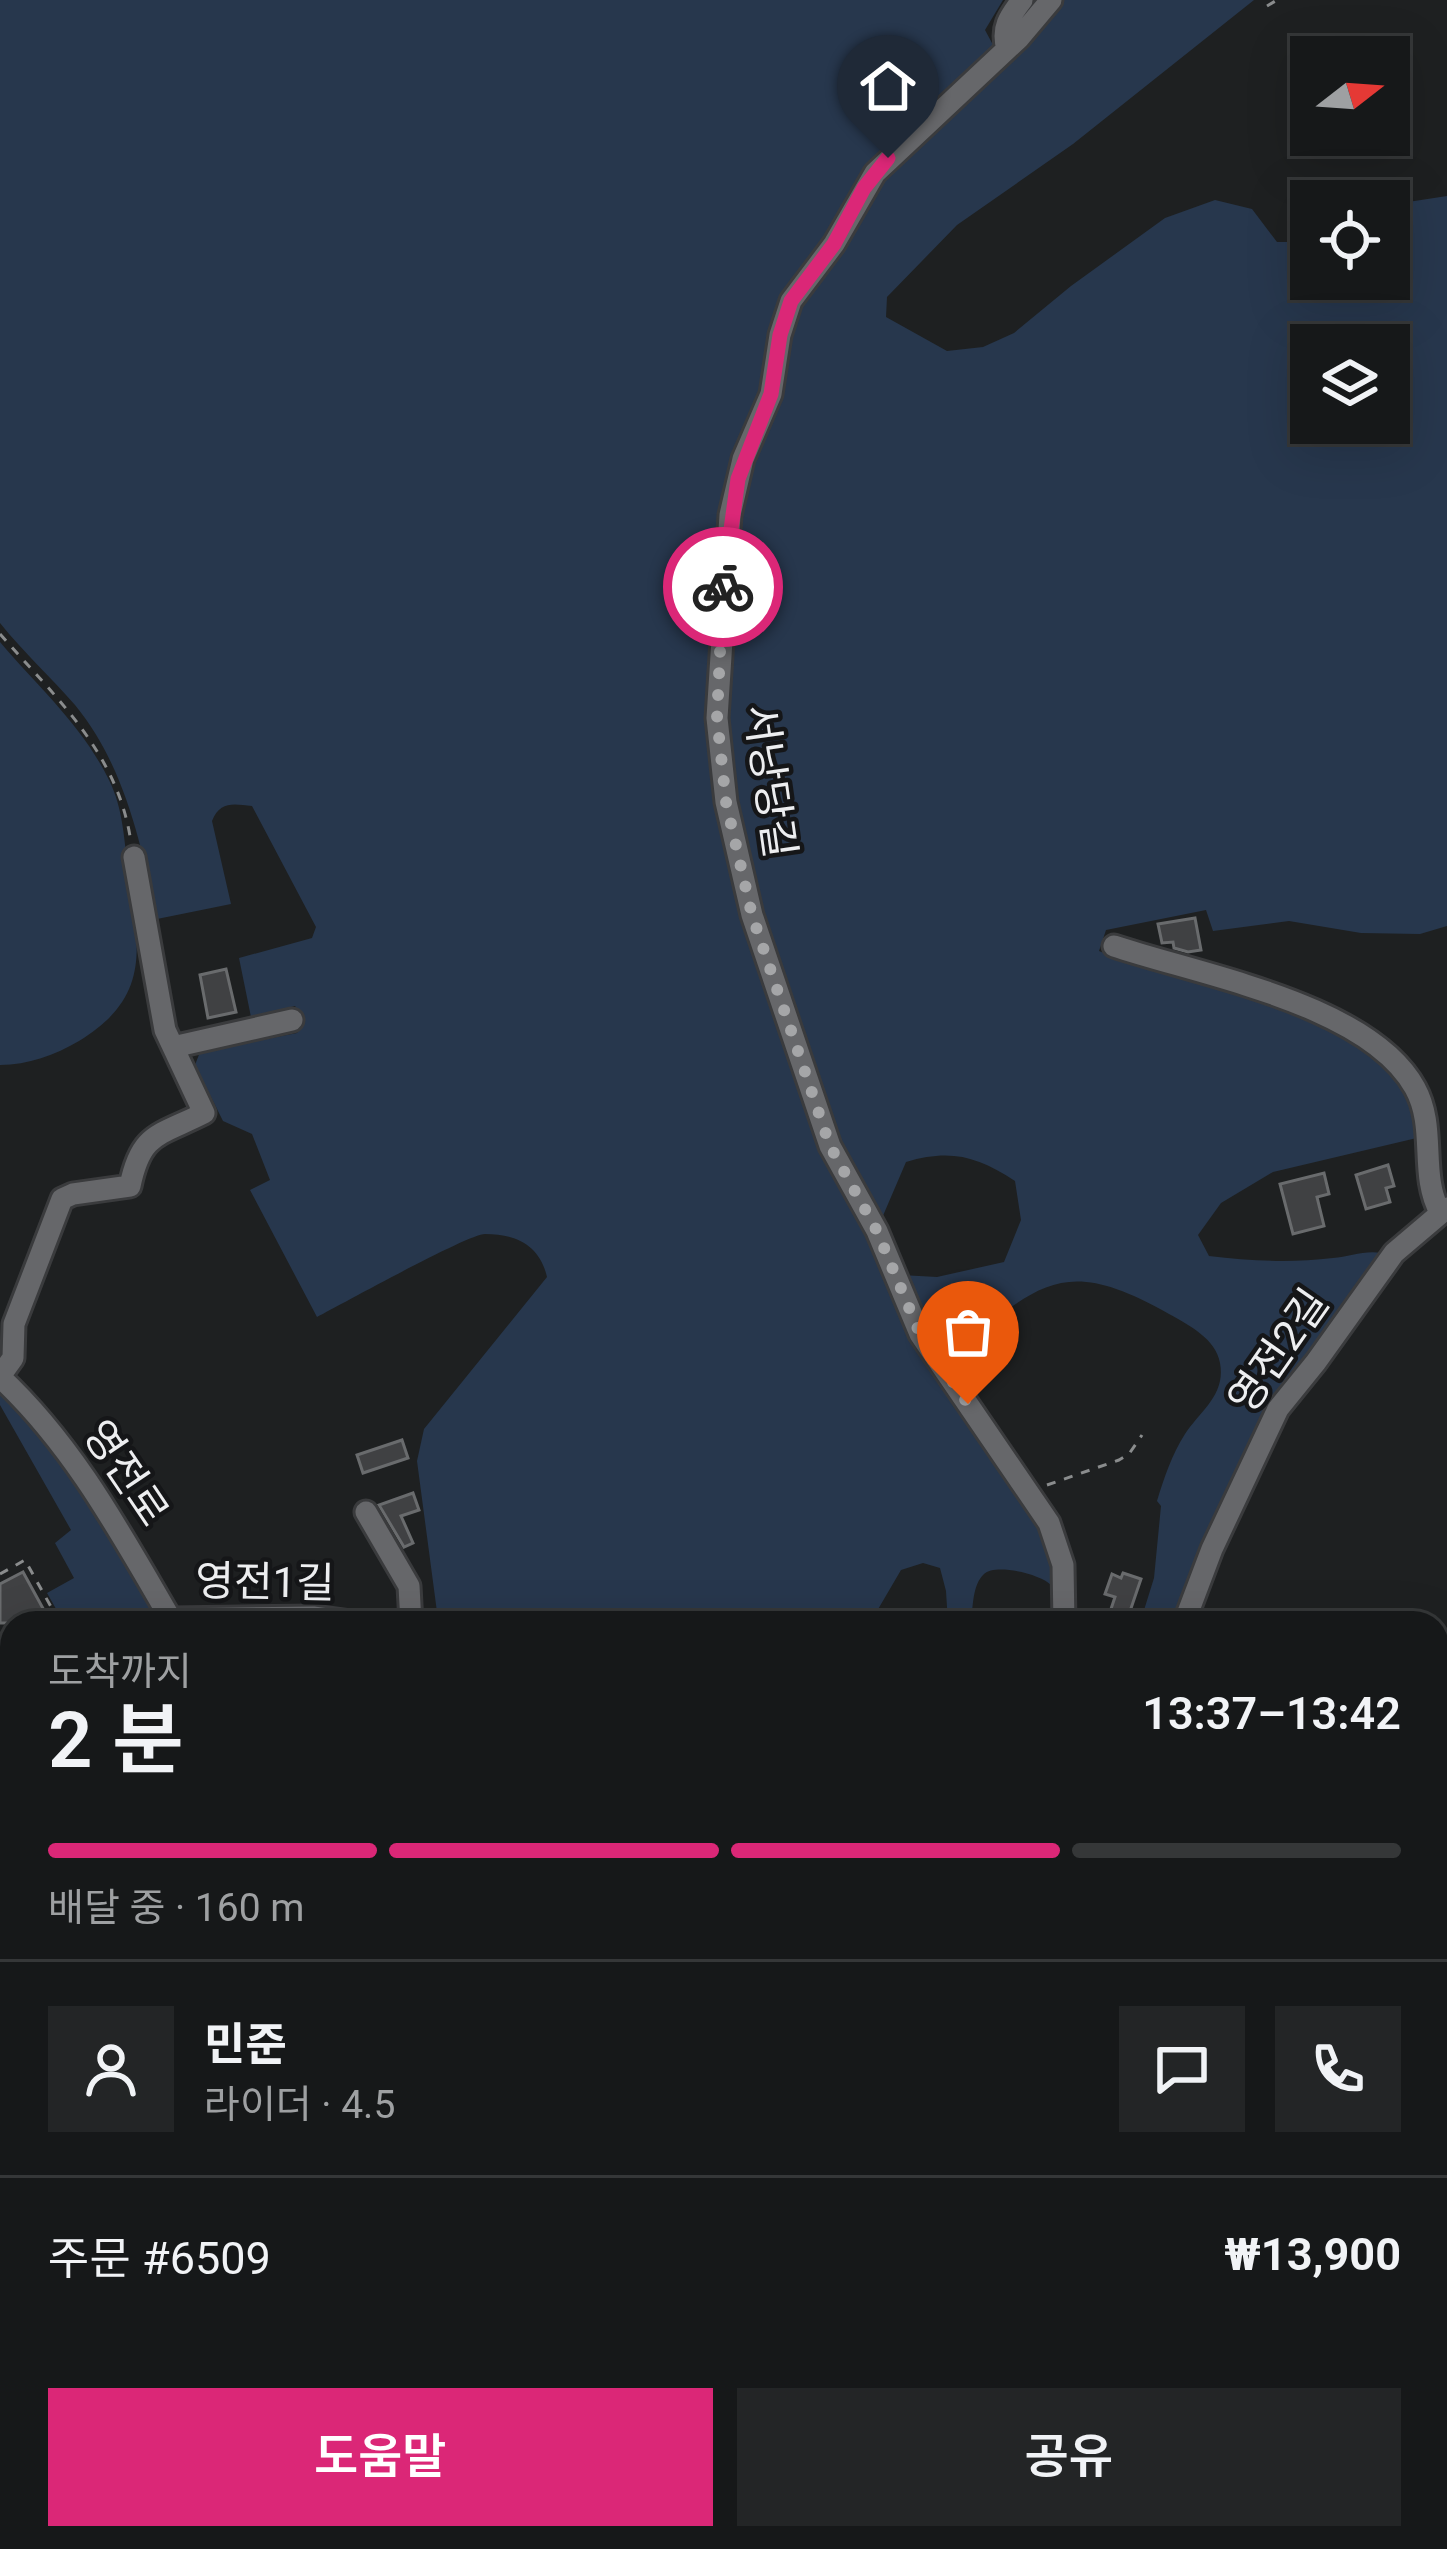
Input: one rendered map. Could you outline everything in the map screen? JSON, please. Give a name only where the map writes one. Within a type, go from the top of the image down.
[{"type":"street","name":"서낭당길","points":[[1007,49],[1004,29],[1022,0]]},
{"type":"street","name":"서낭당길","points":[[1030,1495],[920,1334],[877,1231],[830,1146],[752,915],[726,802],[717,697],[726,549],[743,459],[771,394],[780,335],[791,301],[834,244],[875,173],[1007,49],[1051,0]]},
{"type":"street","name":"영전로","points":[[134,857],[161,1013],[204,1113],[146,1142],[137,1155],[130,1186],[62,1199],[14,1324],[13,1358],[0,1377],[43,1421],[93,1487],[166,1611]]},
{"type":"street","name":"영전2길","points":[[1114,946],[1303,1004],[1384,1054],[1404,1072],[1422,1105],[1430,1147],[1430,1186],[1444,1210],[1394,1253],[1316,1363],[1277,1409],[1189,1611]]},
{"type":"street","points":[[173,1047],[292,1020]]},
{"type":"street","points":[[1030,1495],[1058,1543],[1064,1611]]},
{"type":"street","name":"영전1길","points":[[366,1512],[409,1586],[410,1611]]},
{"type":"path","points":[[1267,6],[1277,0]]},
{"type":"path","points":[[0,634],[73,713],[98,750],[127,817],[134,857]]},
{"type":"path","points":[[1030,1495],[1059,1478],[1119,1460],[1142,1435]]},
{"type":"path","points":[[0,1574],[25,1560],[53,1611]]},
{"type":"shaded area","points":[[0,0],[1003,0],[985,30],[992,43],[1024,24],[1034,0],[1254,0],[1073,144],[957,225],[887,297],[886,317],[947,351],[983,347],[1014,333],[1165,218],[1215,200],[1252,209],[1277,242],[1290,242],[1290,300],[1410,300],[1410,202],[1447,196],[1447,926],[1420,934],[1361,933],[1289,921],[1213,931],[1206,910],[1106,930],[1099,951],[1274,1002],[1358,1039],[1391,1067],[1413,1101],[1421,1137],[1273,1172],[1221,1203],[1198,1235],[1209,1256],[1286,1261],[1375,1252],[1381,1253],[1382,1261],[1272,1406],[1182,1611],[1144,1611],[1154,1578],[1161,1506],[1157,1501],[1180,1442],[1216,1393],[1221,1374],[1217,1354],[1193,1328],[1130,1294],[1072,1282],[1026,1297],[943,1357],[901,1275],[937,1277],[1004,1262],[1021,1220],[1015,1181],[963,1157],[936,1156],[906,1162],[882,1218],[868,1223],[885,1276],[914,1339],[1044,1527],[1057,1559],[1059,1603],[1053,1587],[1038,1577],[990,1571],[977,1584],[972,1611],[947,1611],[940,1568],[923,1563],[901,1570],[877,1611],[437,1611],[417,1461],[424,1429],[547,1277],[544,1266],[525,1244],[485,1234],[317,1317],[250,1190],[270,1180],[252,1134],[223,1121],[195,1065],[200,1052],[297,1033],[305,1023],[295,1006],[251,1017],[239,958],[312,938],[316,927],[252,806],[239,805],[223,807],[212,821],[231,904],[157,919],[119,780],[75,705],[0,623]]},
{"type":"shaded area","points":[[0,642],[73,724],[109,780],[122,824],[137,945],[130,987],[103,1024],[51,1055],[0,1065]]},
{"type":"shaded area","points":[[0,1393],[68,1473],[154,1611],[57,1611],[47,1593],[74,1578],[55,1543],[71,1530],[0,1405]]},
{"type":"building","points":[[1195,918],[1201,950],[1188,952],[1174,948],[1173,942],[1162,943],[1158,924]]},
{"type":"building","points":[[226,969],[236,1012],[208,1018],[200,975]]},
{"type":"building","points":[[1388,1165],[1394,1186],[1386,1188],[1390,1202],[1366,1209],[1356,1175]]},
{"type":"building","points":[[1324,1173],[1329,1194],[1317,1197],[1324,1226],[1293,1234],[1280,1184]]},
{"type":"building","points":[[402,1440],[408,1458],[363,1473],[357,1455]]},
{"type":"building","points":[[413,1493],[419,1510],[401,1516],[413,1543],[404,1547],[379,1505]]},
{"type":"building","points":[[23,1572],[44,1611],[0,1611],[0,1584]]},
{"type":"building","points":[[1123,1573],[1141,1579],[1130,1611],[1110,1611],[1115,1597],[1105,1594],[1112,1574],[1121,1578]]},
{"type":"way so far","points":[[723,587],[717,718],[726,802],[752,915],[830,1146],[877,1231],[920,1334],[968,1404]]},
{"type":"route","points":[[723,587],[738,479],[771,394],[784,319],[799,287],[834,244],[864,188],[888,158]]}]
